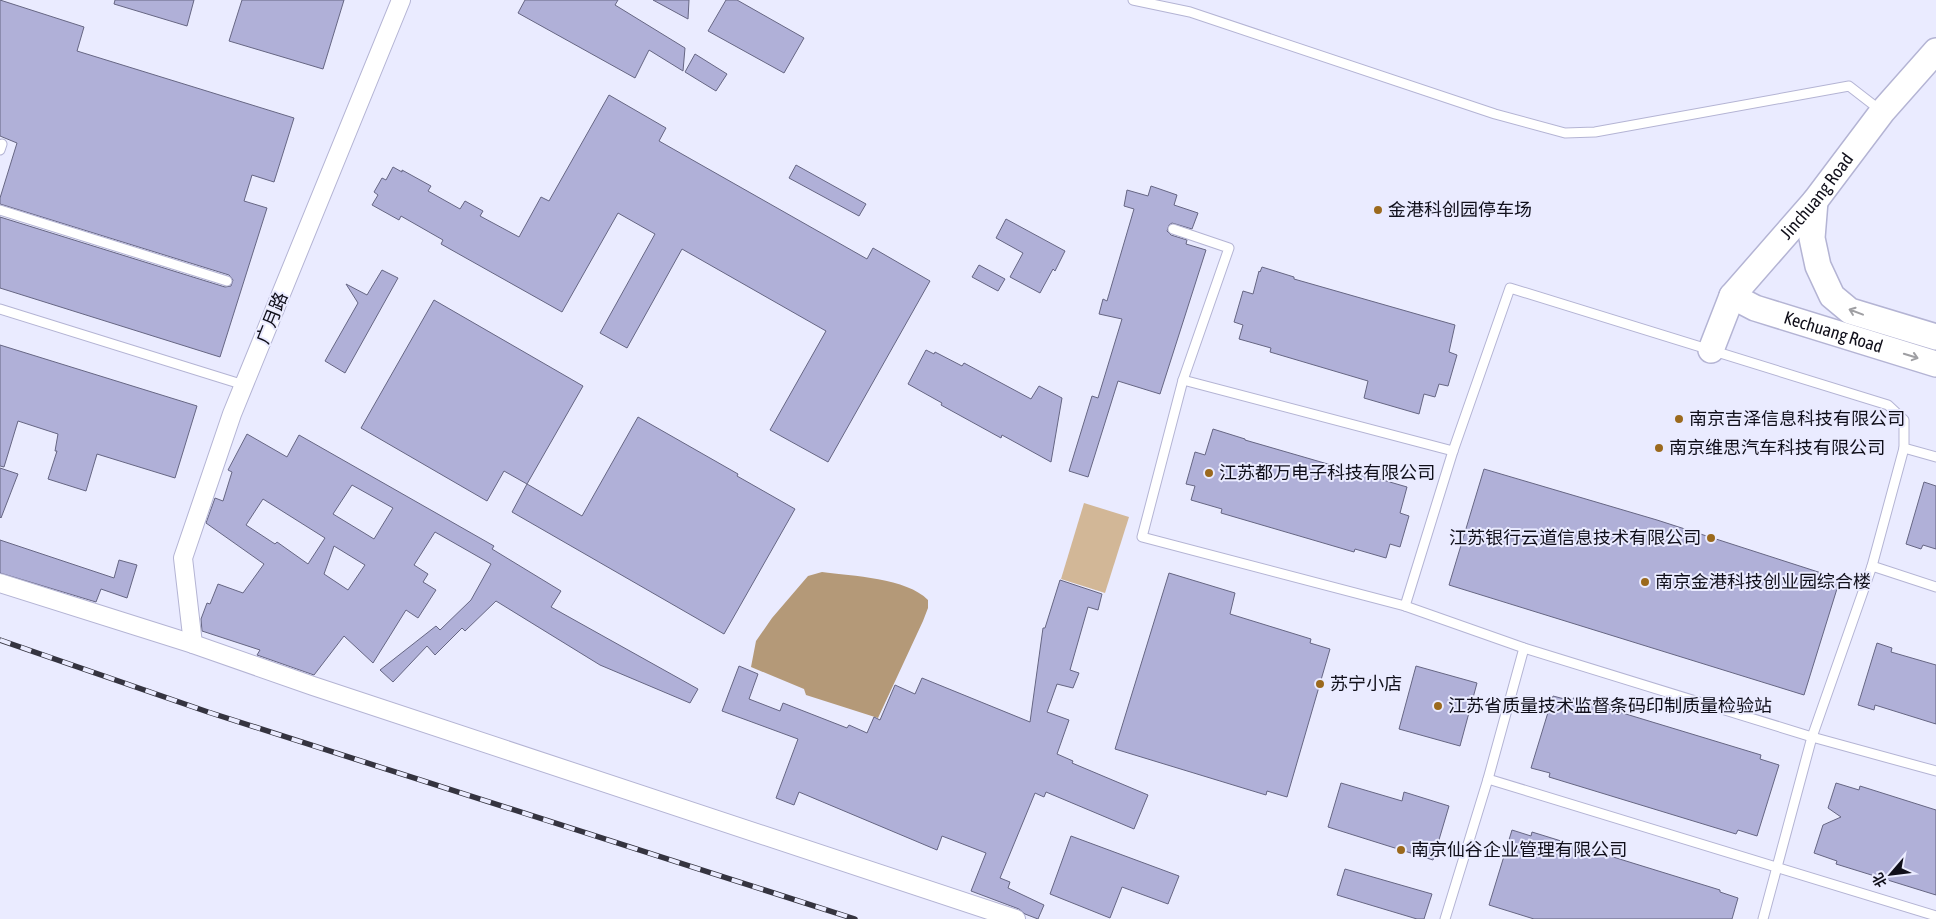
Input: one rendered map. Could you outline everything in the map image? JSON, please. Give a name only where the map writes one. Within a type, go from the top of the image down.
[{"type":"street","name":"广月路","points":[[193,644],[183,558],[232,414],[401,0]]},
{"type":"street","name":"Jinchuang Road","points":[[1711,350],[1732,296],[1815,201],[1882,112],[1936,51]]},
{"type":"street","name":"Kechuang Road","points":[[1815,201],[1812,238],[1818,266],[1832,296],[1850,311],[1936,337]]},
{"type":"street","name":"Kechuang Road","points":[[1732,296],[1755,308],[1936,364]]},
{"type":"street","points":[[0,584],[193,644],[1016,919]]},
{"type":"lane","points":[[1133,0],[1190,12],[1495,114],[1565,133],[1594,132],[1849,86],[1882,112]]},
{"type":"lane","points":[[0,210],[227,281]]},
{"type":"lane","points":[[1173,229],[1229,248],[1184,380],[1142,536],[1405,606],[1524,648],[1812,737],[1936,771]]},
{"type":"lane","points":[[1405,606],[1453,452],[1510,288],[1888,406],[1904,420],[1904,448],[1872,566],[1812,737],[1763,919]]},
{"type":"lane","points":[[0,309],[244,385]]},
{"type":"lane","points":[[1184,380],[1453,452]]},
{"type":"lane","points":[[1904,448],[1936,456]]},
{"type":"lane","points":[[1872,566],[1936,587]]},
{"type":"lane","points":[[1445,919],[1488,779],[1524,648]]},
{"type":"lane","points":[[1488,779],[1936,916]]},
{"type":"shaded area","points":[[1084,503],[1129,517],[1105,593],[1061,579]]},
{"type":"shaded area","points":[[822,572],[878,579],[907,587],[928,600],[928,608],[923,621],[878,718],[806,695],[804,689],[751,667],[756,641],[772,618],[808,576]]},
{"type":"building","points":[[0,0],[84,27],[77,51],[294,118],[274,182],[252,175],[244,201],[267,208],[220,357],[0,288],[0,217],[225,287],[231,286],[233,280],[229,275],[0,204],[0,198],[17,143],[0,136]]},
{"type":"building","points":[[115,0],[194,0],[187,26],[114,4]]},
{"type":"building","points":[[242,0],[344,0],[323,69],[229,41]]},
{"type":"building","points":[[525,0],[618,0],[615,5],[685,48],[683,71],[649,50],[635,78],[518,13]]},
{"type":"building","points":[[653,0],[689,0],[688,19]]},
{"type":"building","points":[[726,0],[737,0],[804,38],[784,73],[708,31]]},
{"type":"building","points":[[695,54],[727,74],[716,91],[685,72]]},
{"type":"building","points":[[609,95],[666,128],[659,141],[867,259],[873,248],[930,281],[828,462],[770,430],[826,331],[682,249],[627,348],[600,333],[655,234],[618,213],[562,312],[441,244],[443,240],[401,216],[399,220],[372,205],[378,195],[374,192],[382,178],[386,180],[393,167],[431,186],[428,191],[460,209],[465,201],[483,211],[480,216],[519,237],[541,197],[549,201]]},
{"type":"building","points":[[796,165],[866,204],[859,216],[789,178]]},
{"type":"building","points":[[1151,186],[1177,195],[1174,205],[1198,213],[1192,229],[1172,223],[1167,231],[1171,235],[1187,240],[1186,244],[1206,250],[1160,394],[1118,381],[1088,477],[1069,471],[1092,396],[1098,398],[1122,319],[1099,314],[1103,299],[1107,301],[1134,209],[1124,206],[1127,190],[1148,196]]},
{"type":"building","points":[[1006,219],[1065,251],[1055,271],[1053,269],[1040,293],[1010,277],[1023,253],[996,238]]},
{"type":"building","points":[[979,265],[1005,279],[998,291],[972,277]]},
{"type":"building","points":[[1262,267],[1294,277],[1294,279],[1455,325],[1449,352],[1457,355],[1448,386],[1439,384],[1435,397],[1424,394],[1419,414],[1364,398],[1368,381],[1270,352],[1271,348],[1239,339],[1243,325],[1234,322],[1243,291],[1253,294],[1259,271]]},
{"type":"building","points":[[382,270],[398,278],[345,373],[325,361],[358,303],[346,284],[367,295]]},
{"type":"building","points":[[434,300],[583,386],[527,484],[504,471],[487,501],[361,428]]},
{"type":"building","points":[[0,345],[197,406],[175,478],[97,454],[86,491],[48,479],[57,451],[55,451],[58,434],[18,421],[4,467],[0,466]]},
{"type":"building","points":[[926,350],[934,354],[935,352],[962,366],[964,363],[1031,399],[1039,386],[1062,398],[1051,462],[1002,435],[1001,438],[941,405],[942,403],[908,384]]},
{"type":"building","points":[[638,417],[795,509],[724,634],[512,512],[527,484],[582,516]]},
{"type":"building","points":[[1213,429],[1407,487],[1400,513],[1409,516],[1400,547],[1390,544],[1386,558],[1355,549],[1354,552],[1221,513],[1222,509],[1191,500],[1195,486],[1186,484],[1195,452],[1205,455]]},
{"type":"building","points":[[247,434],[287,457],[299,435],[494,546],[492,549],[561,591],[551,607],[698,689],[690,703],[600,665],[496,601],[465,631],[462,628],[435,655],[427,646],[393,682],[380,670],[436,626],[440,630],[471,600],[491,564],[435,532],[414,565],[428,574],[423,582],[436,590],[418,618],[406,610],[373,663],[344,636],[314,675],[257,655],[260,650],[202,631],[201,619],[207,603],[210,604],[218,584],[243,593],[264,564],[206,523],[215,498],[223,501],[232,472],[228,470]],"holes":[[[352,485],[393,508],[374,539],[333,514]],[[263,499],[325,538],[308,564],[277,542],[275,544],[246,525]],[[334,546],[365,565],[348,590],[324,574]]]},
{"type":"building","points":[[0,468],[18,474],[1,518],[0,517]]},
{"type":"building","name":"南京金港科技创业园综合楼","points":[[1484,469],[1657,520],[1840,579],[1804,695],[1449,585]]},
{"type":"building","points":[[1924,482],[1936,486],[1936,549],[1923,545],[1921,549],[1906,544]]},
{"type":"building","points":[[0,540],[114,578],[119,560],[137,565],[127,598],[101,589],[96,602],[0,573]]},
{"type":"building","points":[[1169,573],[1235,593],[1230,614],[1311,639],[1310,643],[1330,649],[1287,797],[1267,791],[1266,795],[1115,749]]},
{"type":"building","points":[[1060,580],[1102,594],[1098,610],[1088,607],[1070,670],[1079,673],[1073,688],[1057,684],[1047,712],[1069,720],[1057,754],[1073,761],[1072,763],[1148,795],[1134,829],[1046,792],[1044,797],[1035,793],[1000,878],[1010,882],[1008,888],[1044,905],[1038,919],[1025,914],[1019,909],[971,891],[986,853],[942,836],[937,850],[799,792],[794,805],[776,798],[798,739],[722,711],[739,666],[758,674],[749,699],[780,711],[783,703],[847,728],[849,725],[867,733],[874,717],[880,720],[895,685],[915,694],[922,678],[1030,722],[1043,628],[1045,628]]},
{"type":"building","points":[[1877,643],[1892,648],[1891,652],[1936,665],[1936,724],[1875,705],[1874,710],[1858,705]]},
{"type":"building","name":"江苏省质量技术监督条码印制质量检验站","points":[[1416,666],[1477,683],[1460,746],[1399,729]]},
{"type":"building","points":[[1553,696],[1572,701],[1573,698],[1761,755],[1760,759],[1779,765],[1757,836],[1738,830],[1736,834],[1549,777],[1550,773],[1531,768]]},
{"type":"building","points":[[1341,783],[1402,801],[1404,792],[1449,806],[1433,860],[1328,827]]},
{"type":"building","points":[[1836,783],[1859,790],[1860,786],[1936,810],[1936,895],[1836,864],[1837,861],[1814,853],[1823,825],[1841,817],[1828,808]]},
{"type":"building","points":[[1512,830],[1531,836],[1532,832],[1720,890],[1720,892],[1738,898],[1732,919],[1534,919],[1489,905]]},
{"type":"building","points":[[1071,836],[1179,876],[1168,904],[1122,887],[1110,918],[1050,894]]},
{"type":"building","points":[[1345,869],[1432,894],[1424,919],[1417,919],[1337,895]]},
{"type":"railway","points":[[0,640],[208,712],[855,919]]},
{"type":"place","name":"金港科创园停车场","points":[[1378,210]]},
{"type":"place","name":"南京吉泽信息科技有限公司","points":[[1679,419]]},
{"type":"place","name":"南京维思汽车科技有限公司","points":[[1659,448]]},
{"type":"place","name":"江苏都万电子科技有限公司","points":[[1209,473]]},
{"type":"place","name":"江苏银行云道信息技术有限公司","points":[[1711,538]]},
{"type":"place","name":"南京金港科技创业园综合楼","points":[[1645,582]]},
{"type":"place","name":"苏宁小店","points":[[1320,684]]},
{"type":"place","name":"江苏省质量技术监督条码印制质量检验站","points":[[1438,706]]},
{"type":"place","name":"南京仙谷企业管理有限公司","points":[[1401,850]]}]
